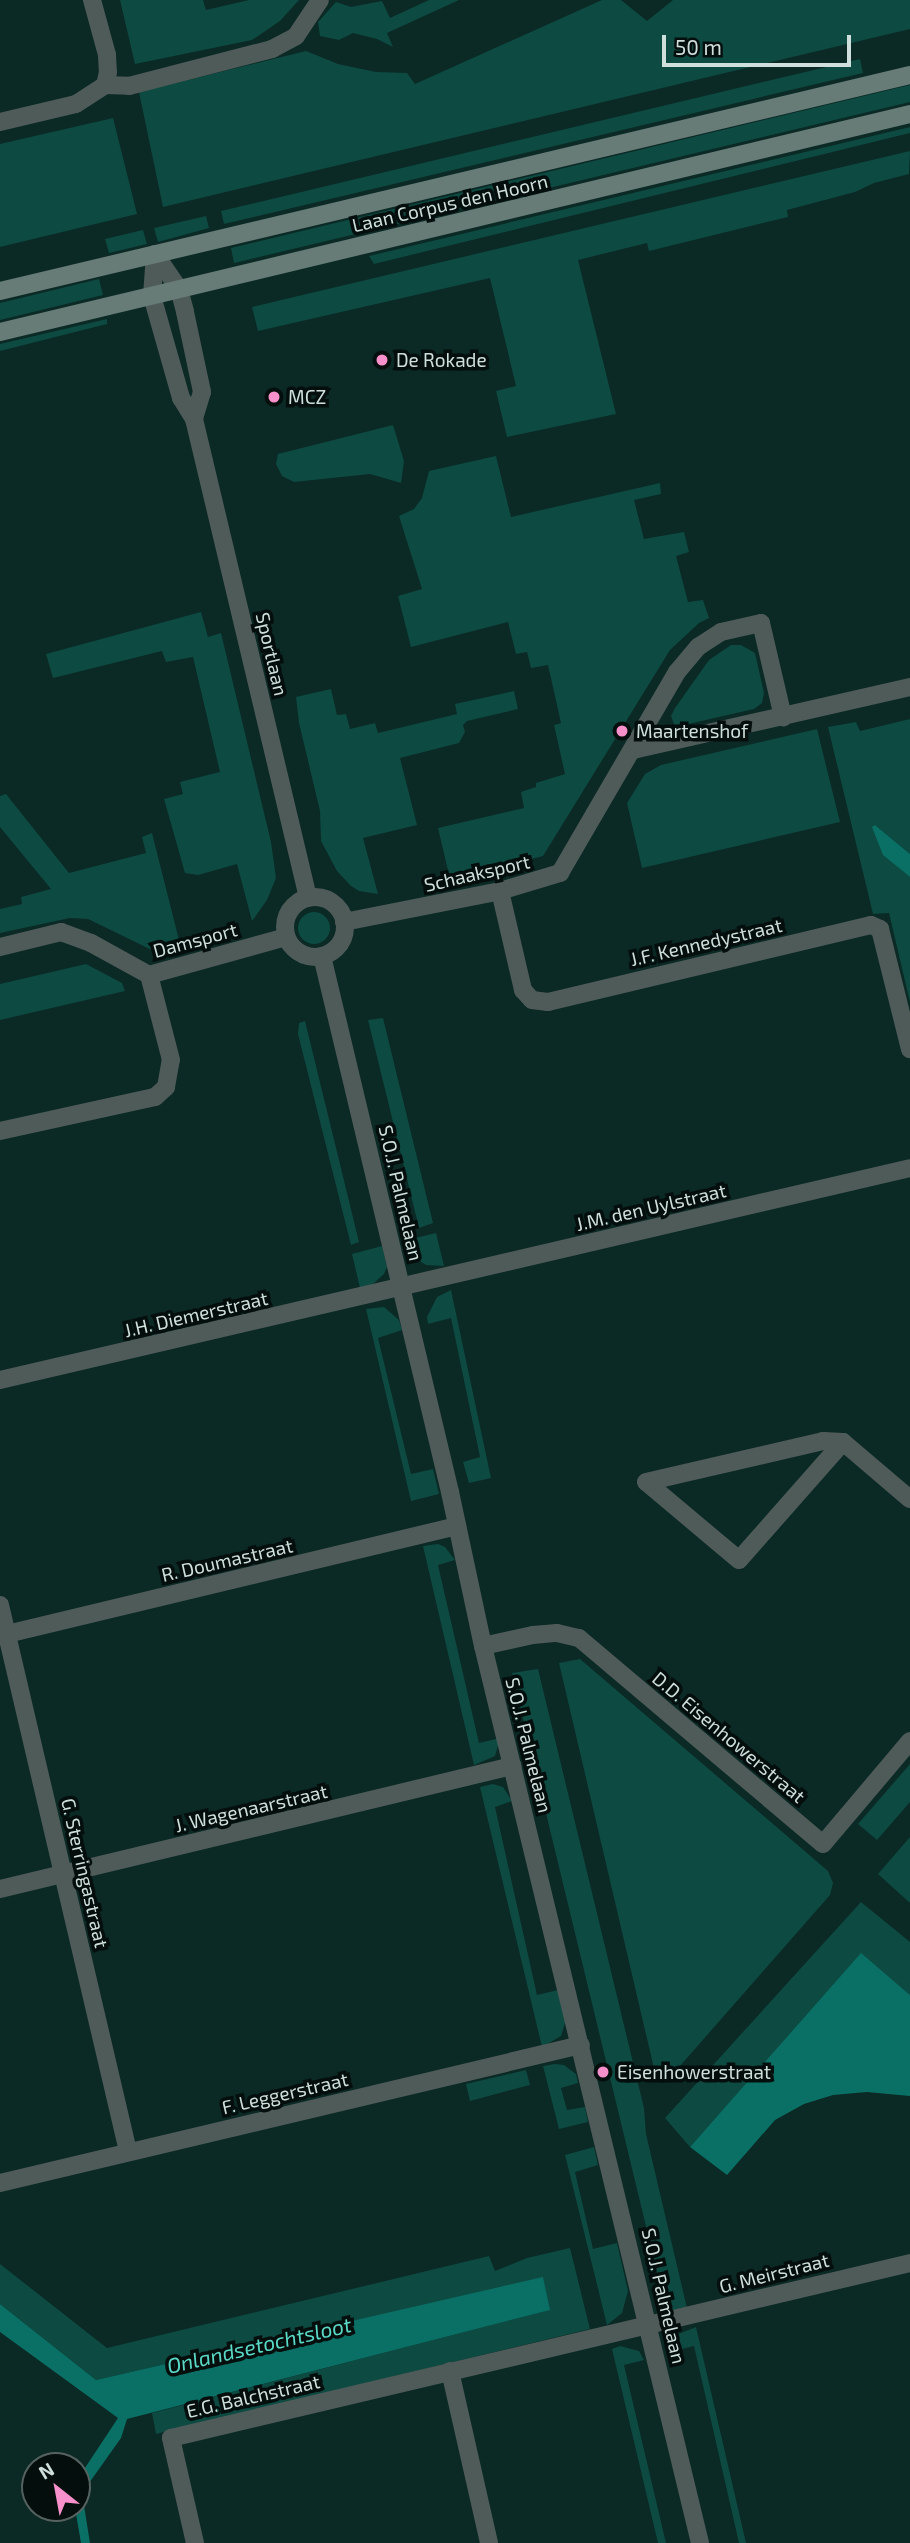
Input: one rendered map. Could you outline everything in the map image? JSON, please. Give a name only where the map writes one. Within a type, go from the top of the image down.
[{"type":"main road","name":"Laan Corpus den Hoorn","points":[[0,291],[910,75]]},
{"type":"main road","name":"Laan Corpus den Hoorn","points":[[0,332],[910,114]]},
{"type":"street","points":[[92,0],[107,55],[108,72],[105,85]]},
{"type":"street","points":[[0,122],[76,104],[105,85],[129,86],[272,49],[296,36],[320,0]]},
{"type":"street","name":"Sportlaan","points":[[155,254],[179,289],[202,393],[194,419]]},
{"type":"street","name":"Sportlaan","points":[[155,254],[152,296],[181,398],[194,419],[308,898]]},
{"type":"street","name":"Schaaksport","points":[[344,922],[500,891],[559,873],[677,672],[708,638],[736,626],[761,623],[783,717]]},
{"type":"street","points":[[633,750],[910,687]]},
{"type":"street","name":"J.F. Kennedystraat","points":[[500,891],[523,990],[532,1000],[548,1002],[871,925],[880,929],[910,1049]]},
{"type":"street","points":[[317,897],[335,905],[344,922],[340,944],[322,956],[302,955],[286,937],[288,913],[293,906],[308,898],[317,897]]},
{"type":"street","name":"Damsport","points":[[0,947],[61,932],[92,943],[149,975],[286,937]]},
{"type":"street","name":"S.O.J. Palmelaan","points":[[322,956],[483,1646],[700,2543]]},
{"type":"street","points":[[0,1131],[155,1097],[166,1087],[171,1060],[149,975]]},
{"type":"street","name":"J.M. den Uylstraat","points":[[401,1286],[910,1168]]},
{"type":"street","name":"J.H. Diemerstraat","points":[[0,1380],[401,1286]]},
{"type":"street","points":[[843,1442],[739,1560],[646,1482],[823,1441],[843,1442],[910,1499]]},
{"type":"street","name":"R. Doumastraat","points":[[7,1634],[457,1526]]},
{"type":"street","name":"G. Sterringastraat","points":[[0,1605],[128,2151]]},
{"type":"street","name":"D.D. Eisenhowerstraat","points":[[483,1646],[533,1635],[558,1633],[579,1639],[823,1844],[910,1741]]},
{"type":"street","name":"J. Wagenaarstraat","points":[[0,1889],[512,1766]]},
{"type":"street","name":"F. Leggerstraat","points":[[0,2183],[580,2045]]},
{"type":"street","name":"G. Meirstraat","points":[[649,2325],[910,2263]]},
{"type":"street","name":"E.G. Balchstraat","points":[[195,2543],[171,2438],[649,2325]]},
{"type":"street","points":[[450,2371],[489,2543]]},
{"type":"shaded area","points":[[120,0],[203,0],[206,10],[249,0],[299,0],[280,21],[252,40],[135,64]]},
{"type":"shaded area","points":[[429,0],[459,0],[387,33],[393,47],[377,39],[353,33],[339,40],[320,36],[318,22],[336,2],[351,7],[382,1],[390,18]]},
{"type":"shaded area","points":[[602,0],[621,0],[647,21],[673,0],[910,0],[910,29],[163,207],[139,92],[306,51],[338,64],[376,72],[407,73],[415,84]]},
{"type":"shaded area","points":[[860,59],[863,73],[224,224],[221,211]]},
{"type":"shaded area","points":[[910,85],[910,102],[234,263],[231,248]]},
{"type":"shaded area","points":[[113,118],[137,214],[0,247],[0,144]]},
{"type":"shaded area","points":[[910,127],[910,133],[374,264],[369,256]]},
{"type":"shaded area","points":[[910,151],[909,174],[787,210],[788,217],[649,251],[647,243],[578,260],[616,414],[507,437],[496,391],[516,386],[490,278],[258,331],[252,307]]},
{"type":"shaded area","points":[[206,216],[209,228],[158,242],[154,228]]},
{"type":"shaded area","points":[[143,230],[147,244],[109,253],[105,239]]},
{"type":"shaded area","points":[[99,279],[103,295],[0,320],[0,303]]},
{"type":"shaded area","points":[[107,319],[107,324],[0,351],[0,344]]},
{"type":"shaded area","points":[[393,425],[404,461],[401,483],[370,474],[294,482],[282,476],[276,464],[278,454]]},
{"type":"shaded area","points":[[496,456],[511,517],[660,483],[661,494],[634,500],[644,539],[684,532],[689,552],[676,556],[688,602],[703,600],[709,618],[699,623],[670,650],[543,856],[450,879],[438,828],[524,808],[521,792],[536,787],[536,783],[565,774],[554,725],[561,723],[548,665],[531,668],[527,652],[516,654],[508,622],[411,647],[398,596],[422,589],[399,516],[414,509],[422,498],[429,471]]},
{"type":"shaded area","points":[[201,612],[208,637],[221,633],[271,842],[276,878],[267,900],[252,921],[237,864],[198,875],[185,873],[164,799],[183,794],[180,782],[220,772],[193,657],[166,662],[162,651],[53,678],[46,654]]},
{"type":"shaded area","points":[[731,645],[741,645],[755,653],[764,693],[762,703],[754,709],[675,727],[671,716],[675,708],[709,660]]},
{"type":"shaded area","points":[[331,689],[337,715],[346,714],[350,729],[375,723],[378,733],[457,714],[455,704],[514,691],[518,709],[467,721],[463,725],[465,732],[459,743],[400,758],[417,825],[363,838],[378,894],[359,891],[351,886],[337,871],[321,841],[320,811],[299,723],[296,697]]},
{"type":"shaded area","points":[[910,719],[910,854],[875,825],[884,855],[910,877],[910,1002],[889,913],[873,914],[828,727],[856,722],[860,731]]},
{"type":"shaded area","points":[[817,729],[840,822],[642,868],[627,803],[645,774],[661,765]]},
{"type":"shaded area","points":[[6,794],[69,873],[146,853],[142,837],[152,833],[180,944],[176,948],[158,953],[88,919],[70,918],[0,933],[0,909],[22,904],[21,897],[51,889],[0,827],[0,796]]},
{"type":"shaded area","points":[[314,912],[325,917],[330,928],[325,939],[314,944],[303,939],[298,928],[303,917]]},
{"type":"shaded area","points":[[86,964],[122,983],[125,991],[0,1020],[0,984]]},
{"type":"shaded area","points":[[383,1018],[433,1223],[419,1228],[368,1020]]},
{"type":"shaded area","points":[[305,1021],[359,1242],[351,1245],[298,1034],[299,1023]]},
{"type":"shaded area","points":[[436,1233],[444,1266],[426,1265],[417,1259],[407,1240]]},
{"type":"shaded area","points":[[382,1246],[387,1267],[384,1274],[373,1284],[360,1288],[352,1254]]},
{"type":"shaded area","points":[[451,1290],[491,1478],[469,1483],[463,1462],[480,1457],[451,1318],[428,1324],[427,1317],[437,1297]]},
{"type":"shaded area","points":[[384,1307],[399,1320],[402,1330],[378,1338],[411,1474],[433,1469],[439,1494],[411,1501],[366,1309]]},
{"type":"shaded area","points":[[438,1544],[445,1547],[455,1560],[438,1565],[479,1743],[500,1738],[495,1756],[474,1765],[423,1546]]},
{"type":"shaded area","points":[[580,1659],[828,1871],[833,1883],[830,1895],[673,2074],[665,2078],[656,2077],[559,1663]]},
{"type":"shaded area","points":[[538,1669],[644,2108],[646,2134],[687,2308],[667,2313],[512,1673]]},
{"type":"shaded area","points":[[910,1764],[910,1802],[877,1840],[858,1824]]},
{"type":"shaded area","points":[[493,1784],[503,1787],[512,1801],[495,1807],[537,1995],[558,1990],[566,2020],[561,2036],[542,2047],[480,1787]]},
{"type":"shaded area","points":[[910,1837],[910,1903],[878,1874]]},
{"type":"shaded area","points":[[861,1902],[910,1942],[910,1995],[861,1954],[690,2147],[665,2118]]},
{"type":"shaded area","points":[[564,2065],[576,2074],[578,2083],[561,2088],[567,2110],[585,2107],[588,2122],[559,2129],[543,2066]]},
{"type":"shaded area","points":[[526,2070],[530,2085],[470,2101],[466,2084]]},
{"type":"shaded area","points":[[594,2147],[598,2165],[575,2172],[593,2249],[617,2243],[628,2291],[622,2313],[607,2325],[565,2155]]},
{"type":"shaded area","points":[[570,2248],[590,2329],[156,2434],[152,2413],[549,2310],[543,2278],[96,2380],[0,2304],[0,2264],[107,2348],[489,2256],[495,2271],[527,2258]]},
{"type":"shaded area","points":[[696,2327],[746,2543],[739,2543],[694,2346],[673,2351],[676,2335]]},
{"type":"shaded area","points":[[620,2346],[639,2351],[644,2360],[624,2365],[666,2543],[658,2543],[612,2349]]},
{"type":"water","points":[[875,825],[910,854],[910,877],[883,855],[872,827]]},
{"type":"water","points":[[861,1953],[910,1995],[910,2096],[867,2092],[833,2095],[804,2104],[775,2120],[727,2175],[690,2147]]},
{"type":"water","name":"Onlandsetochtsloot","points":[[543,2277],[550,2310],[127,2419],[121,2438],[91,2480],[91,2459],[118,2418],[0,2332],[0,2304],[96,2380]]},
{"type":"water","points":[[77,2522],[87,2522],[90,2543],[81,2543]]},
{"type":"place","name":"De Rokade","points":[[382,360]]},
{"type":"place","name":"MCZ","points":[[274,397]]},
{"type":"place","name":"Maartenshof","points":[[622,731]]},
{"type":"place","name":"Eisenhowerstraat","points":[[603,2072]]}]
